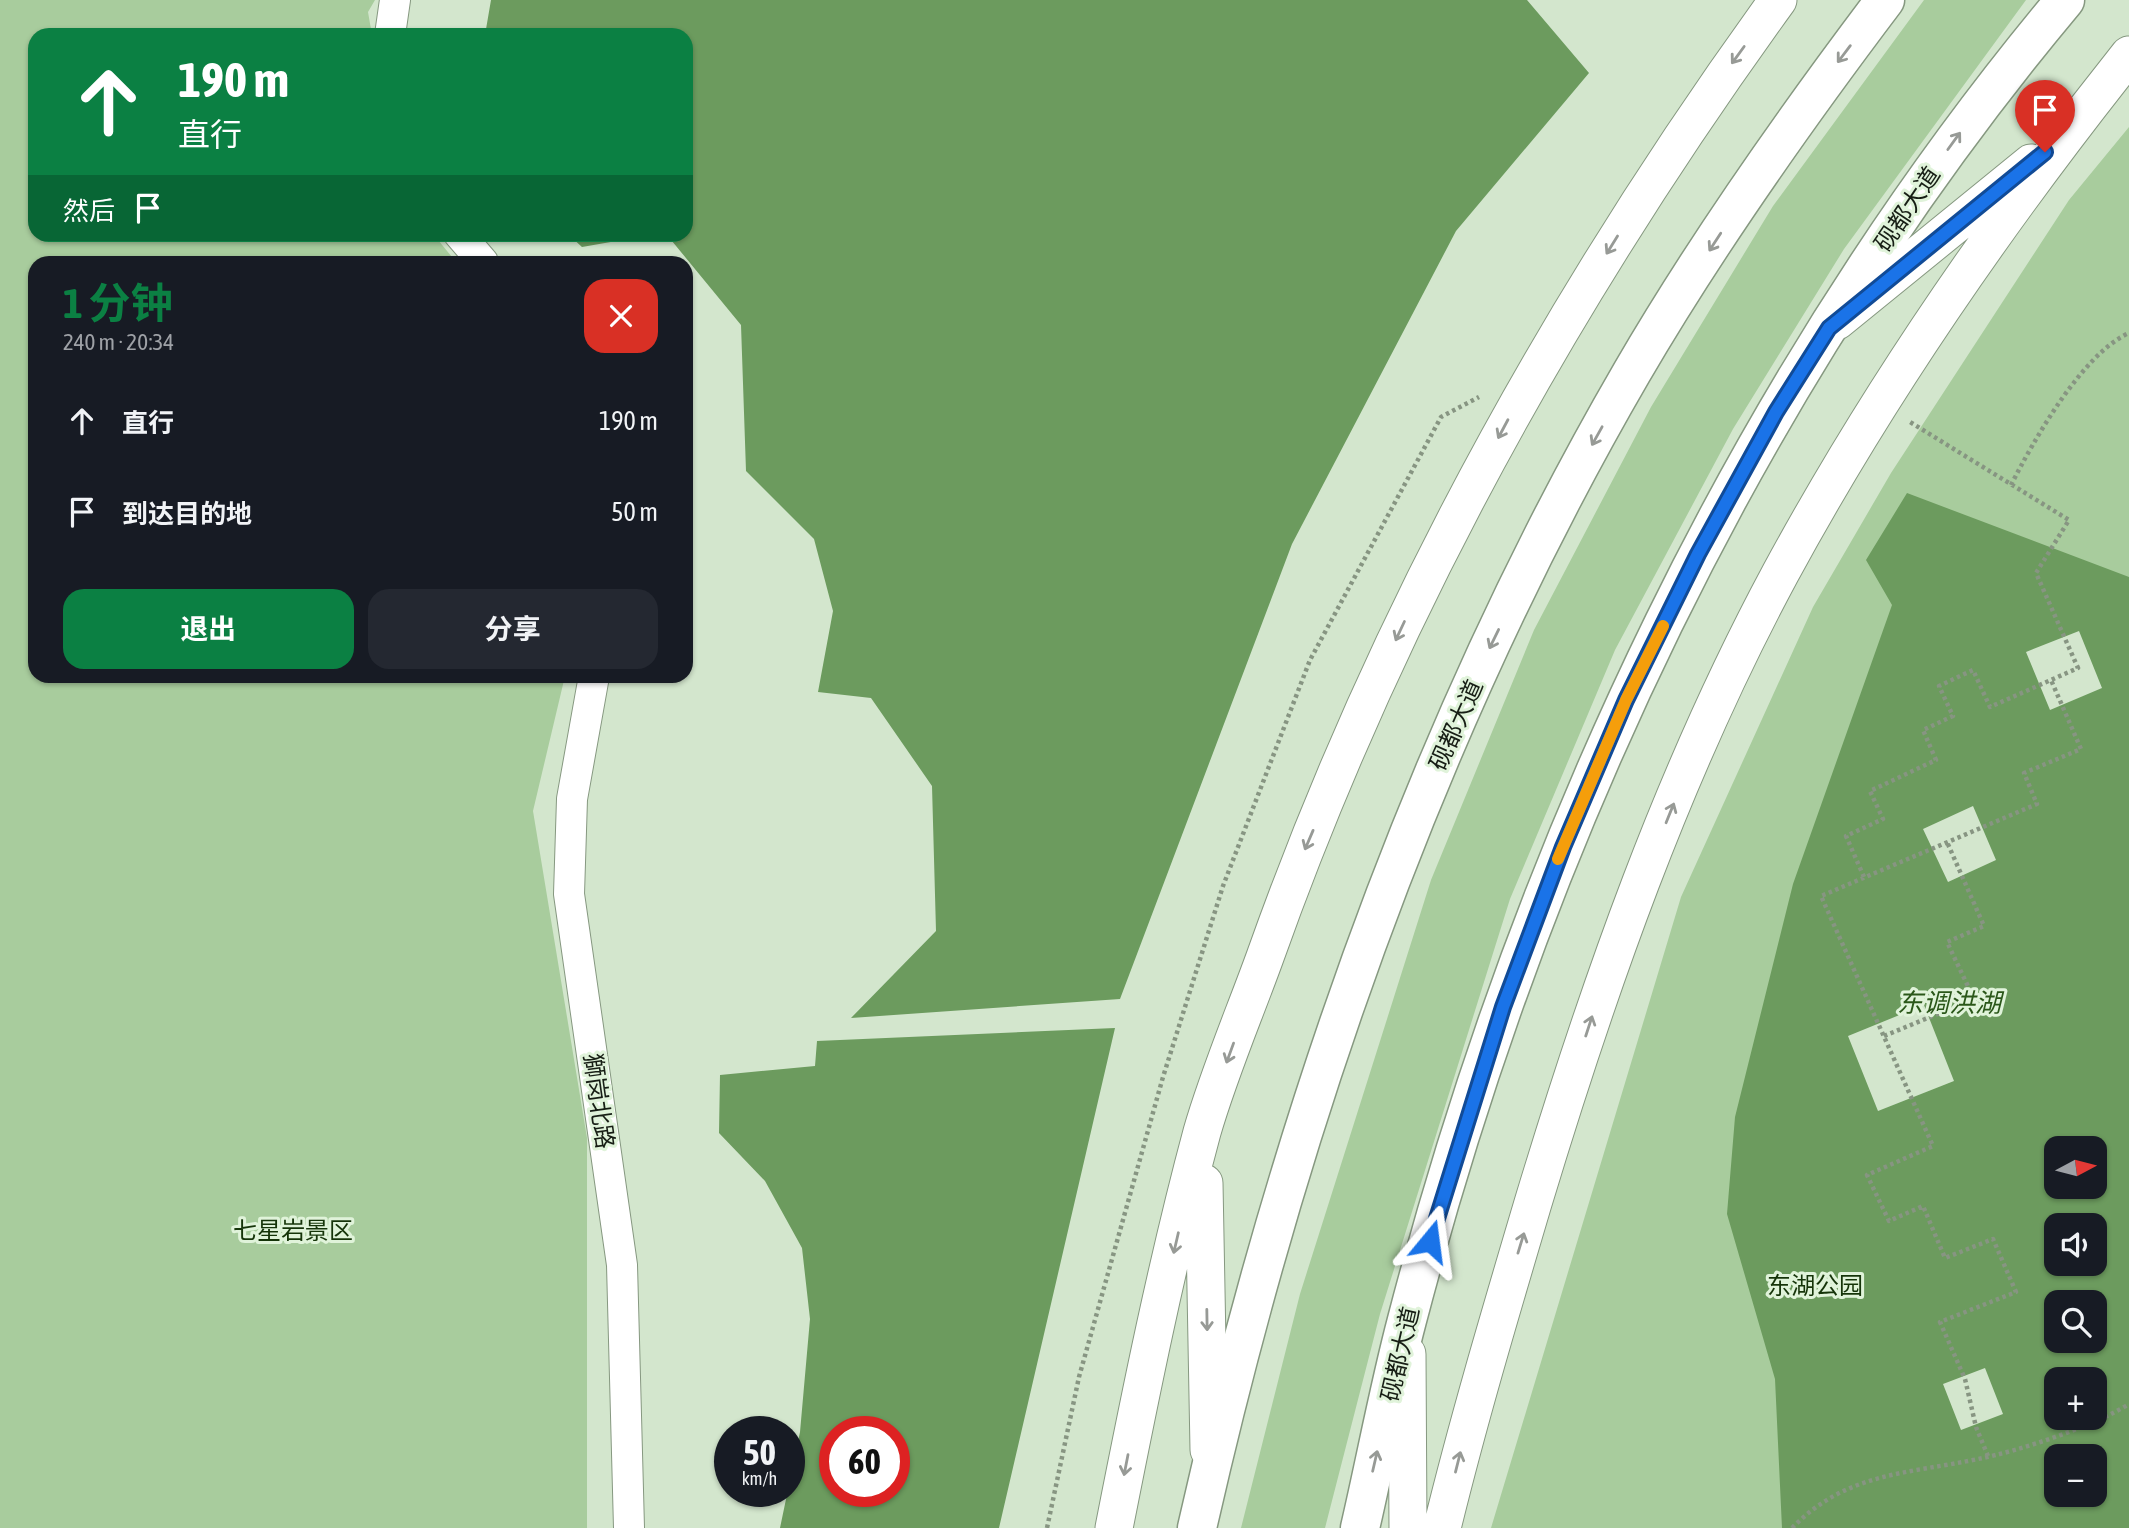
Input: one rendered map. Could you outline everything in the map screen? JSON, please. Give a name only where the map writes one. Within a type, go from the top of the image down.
[{"type":"main road","name":"砚都大道","points":[[1197,1528],[1268,1243],[1363,952],[1422,802],[1486,656],[1557,509],[1633,370],[1809,100],[1885,0]]},
{"type":"main road","name":"砚都大道","points":[[1360,1528],[1407,1320],[1503,1007],[1568,835],[1626,700],[1698,554],[1776,412],[1916,194],[1987,95],[2065,0]]},
{"type":"street","points":[[391,28],[395,0]]},
{"type":"street","points":[[1114,1528],[1136,1415],[1203,1129],[1292,879],[1368,698],[1440,546],[1536,369],[1698,111],[1778,0]]},
{"type":"street","points":[[1442,1528],[1474,1400],[1553,1135],[1616,946],[1696,748],[1774,587],[1904,365],[2066,134],[2129,55]]},
{"type":"street","points":[[1829,328],[2066,134]]},
{"type":"street","points":[[466,242],[478,256]]},
{"type":"street","name":"獅岗北路","points":[[593,683],[572,799],[569,894],[622,1265],[629,1528]]},
{"type":"street","points":[[1203,1129],[1210,1471]]},
{"type":"street","points":[[1407,1320],[1408,1528]]},
{"type":"path","points":[[2011,485],[2036,435],[2065,396],[2095,361],[2129,333]]},
{"type":"path","points":[[1047,1528],[1079,1377],[1163,1077],[1223,886],[1310,660],[1441,417],[1536,369]]},
{"type":"path","points":[[1864,877],[1846,836],[1883,819],[1870,791],[1937,760],[1923,730],[1952,716],[1939,686],[1973,670],[1990,707],[2078,668],[2036,573],[2069,520],[1881,405]]},
{"type":"path","points":[[1988,1456],[1976,1427],[1965,1378],[1940,1322],[2015,1292],[1993,1239],[1945,1258],[1923,1206],[1889,1221],[1867,1175],[1933,1146],[1821,896],[2037,804],[2024,773],[2081,749],[2051,680]]},
{"type":"path","points":[[1884,1036],[1973,999],[1947,942],[1984,926],[1947,842]]},
{"type":"path","points":[[1792,1528],[1808,1511],[1876,1476],[1988,1456],[2053,1436],[2129,1404]]},
{"type":"green space","name":"七星岩景区","points":[[0,0],[375,0],[368,12],[371,28],[28,28],[28,242],[440,242],[451,256],[28,256],[28,683],[563,683],[533,811],[587,1138],[587,1528],[0,1528]]},
{"type":"green space","points":[[1924,0],[2026,0],[1844,249],[1733,429],[1615,650],[1510,899],[1380,1314],[1325,1528],[1241,1528],[1300,1294],[1431,880],[1534,630],[1651,407],[1773,206]]},
{"type":"green space","name":"东调洪湖","points":[[2129,127],[2129,1528],[1491,1528],[1681,897],[1813,607],[1891,473],[2069,200]]},
{"type":"water","points":[[491,0],[1527,0],[1589,73],[1456,231],[1292,544],[1120,999],[851,1018],[936,931],[932,786],[871,698],[818,692],[833,611],[814,539],[746,471],[741,325],[693,267],[693,256],[684,256],[673,242],[693,242],[693,28],[486,28]]},
{"type":"water","points":[[577,242],[611,242],[582,247]]},
{"type":"water","name":"东调洪湖","points":[[1907,493],[2129,577],[2129,1528],[1782,1528],[1775,1379],[1727,1214],[1735,1117],[1793,884],[1892,605],[1866,560]]},
{"type":"water","points":[[1115,1028],[999,1528],[780,1528],[784,1507],[805,1507],[805,1416],[801,1416],[810,1319],[802,1248],[765,1181],[719,1133],[720,1075],[815,1066],[817,1041]]},
{"type":"pier","points":[[2079,631],[2102,688],[2050,710],[2026,652]]},
{"type":"pier","points":[[1973,806],[1996,860],[1948,882],[1923,829]]},
{"type":"pier","points":[[1924,1005],[1954,1081],[1878,1111],[1848,1036]]},
{"type":"pier","points":[[1985,1368],[2003,1414],[1961,1430],[1943,1384]]},
{"type":"slow traffic","points":[[1558,859],[1626,700],[1663,626]]},
{"type":"route","points":[[1430,1241],[1503,1007],[1563,847],[1626,700],[1698,554],[1776,412],[1829,328],[2045,152]]},
{"type":"park label","name":"东湖公园","points":[[1815,1285]]}]
